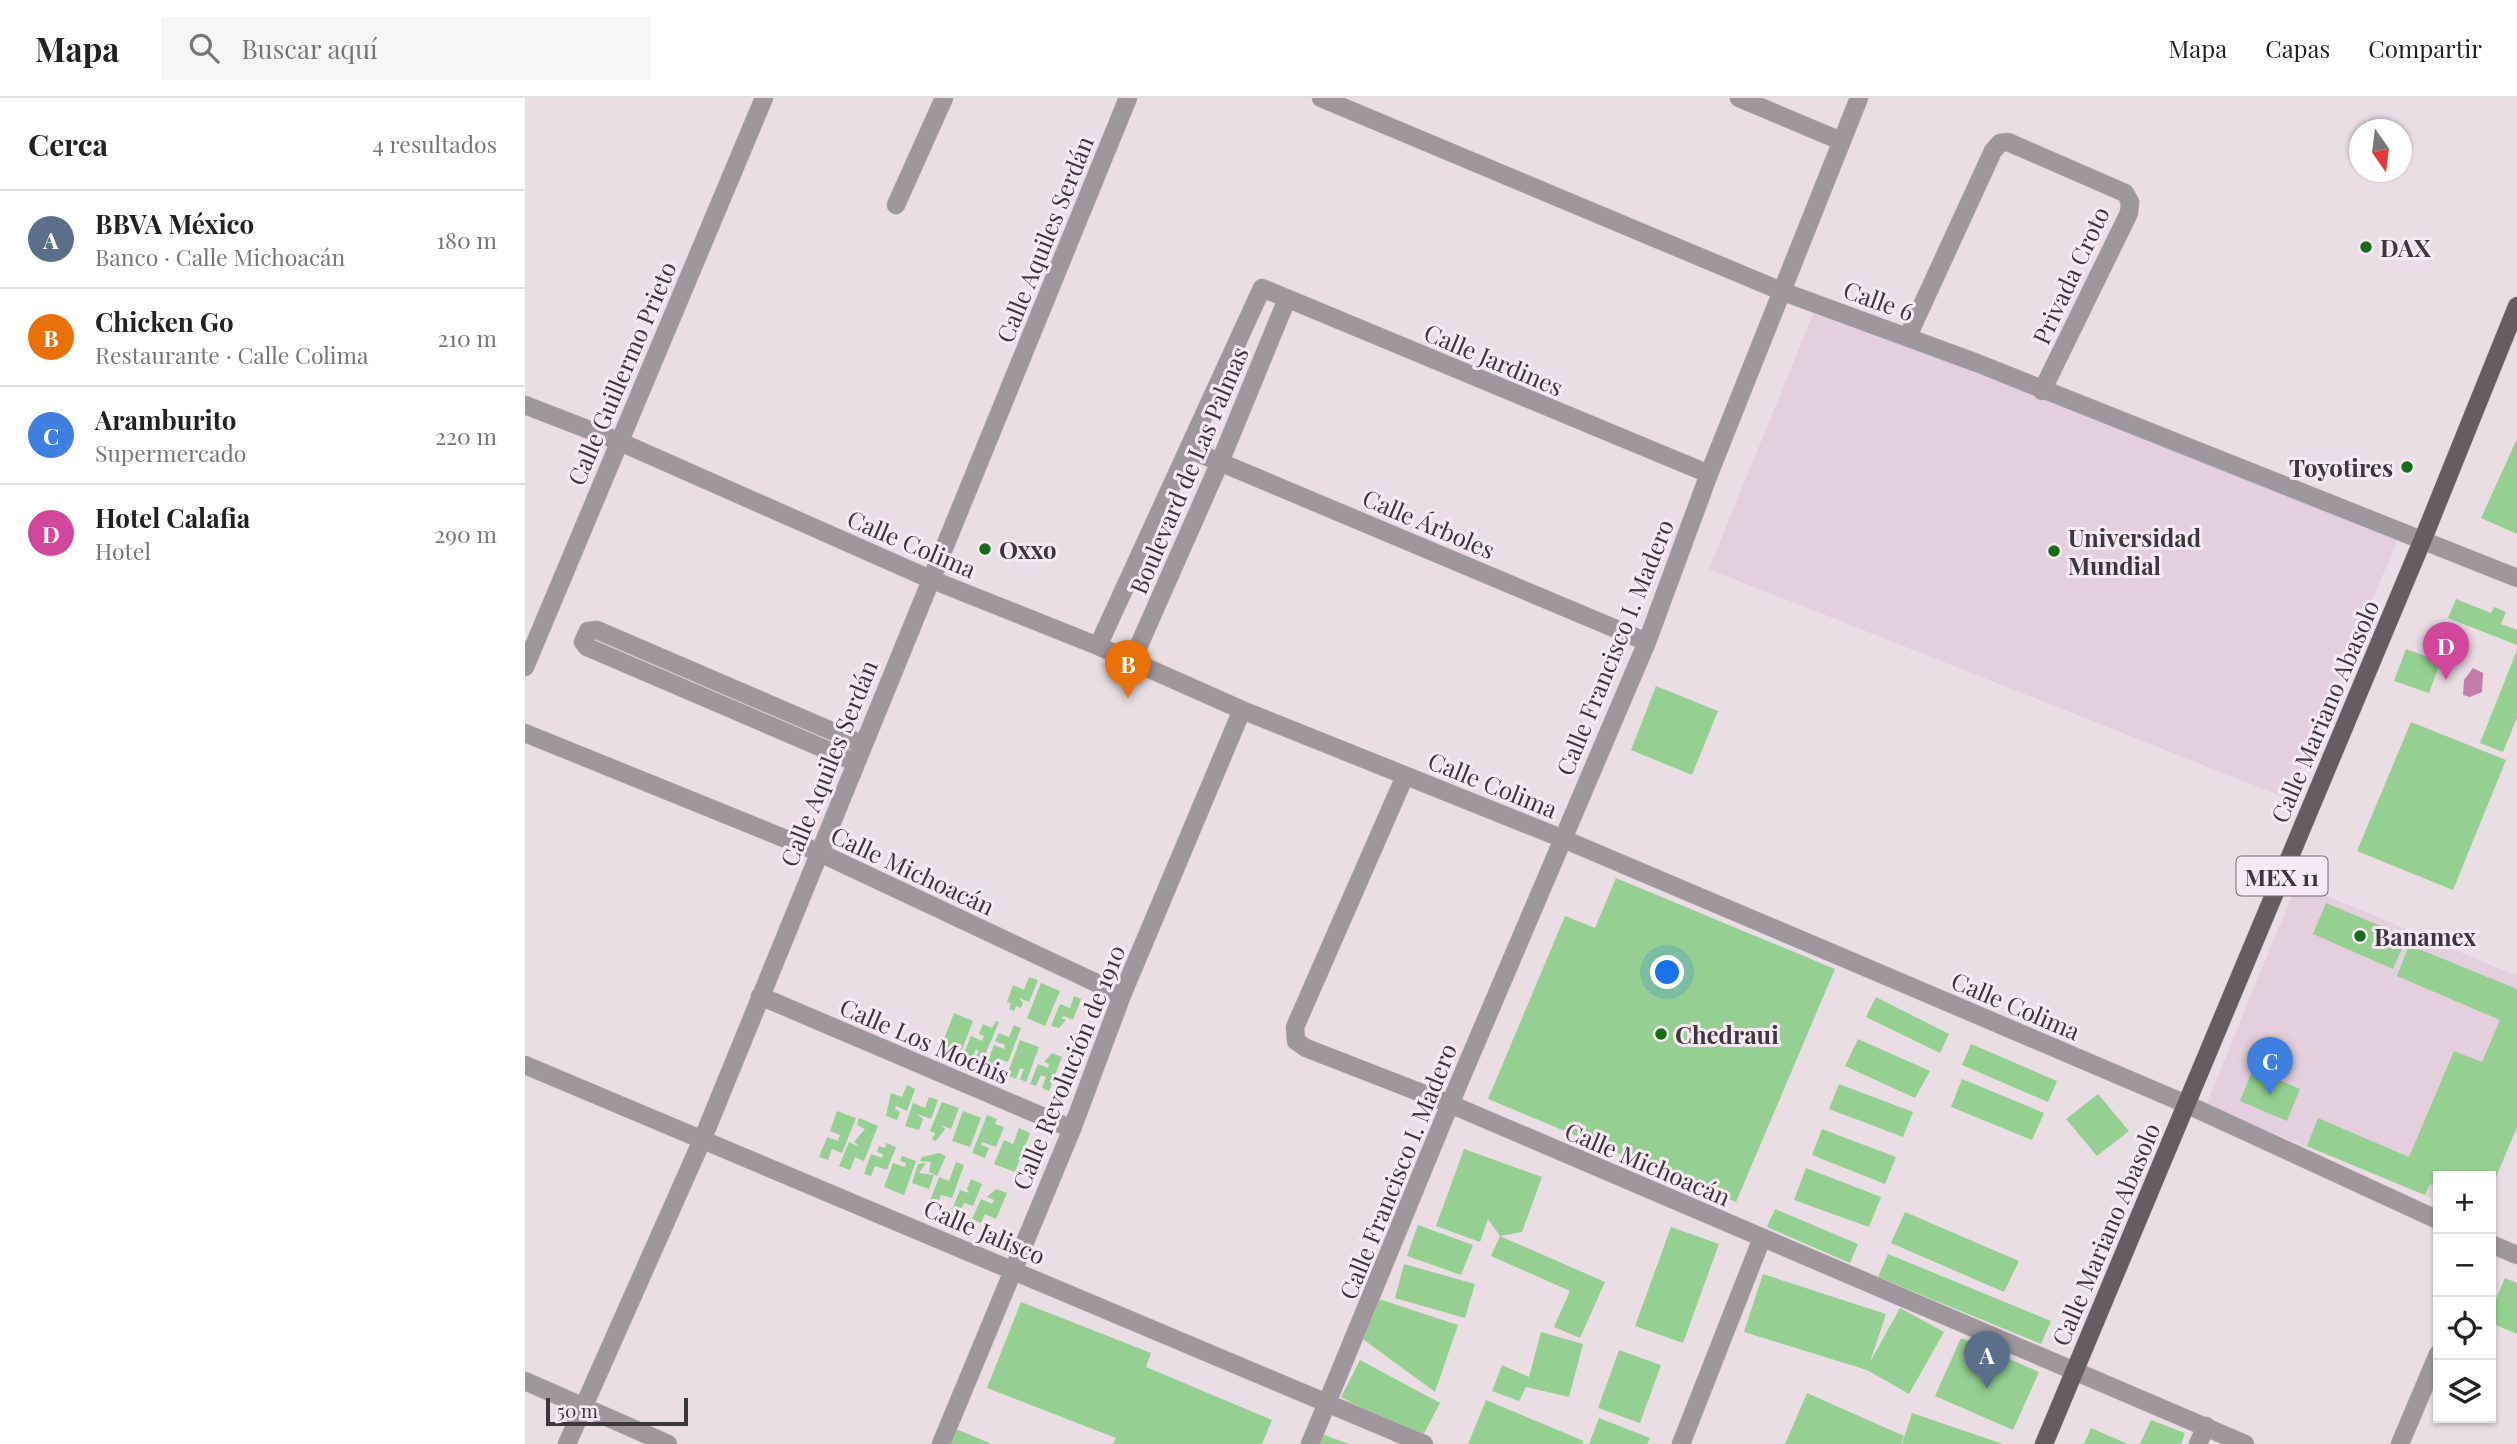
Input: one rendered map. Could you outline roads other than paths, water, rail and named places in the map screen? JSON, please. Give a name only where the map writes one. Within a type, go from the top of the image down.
[{"type":"main road","name":"Calle Mariano Abasolo","points":[[2044,1444],[2423,539],[2517,306]]},
{"type":"street","name":"Calle Guillermo Prieto","points":[[525,667],[764,98]]},
{"type":"street","points":[[896,205],[944,98]]},
{"type":"street","name":"Calle Aquiles Serdán","points":[[567,1444],[703,1138],[1128,98]]},
{"type":"street","name":"Calle 6","points":[[1321,98],[1781,291],[1908,337],[2517,578]]},
{"type":"street","points":[[1739,98],[1841,141]]},
{"type":"street","name":"Calle Francisco I. Madero","points":[[1310,1444],[1450,1104],[1647,642],[1709,474],[1859,98]]},
{"type":"street","name":"Privada Croto","points":[[1908,337],[1993,151],[2000,143],[2008,142],[2125,193],[2130,202],[2129,213],[2042,391]]},
{"type":"street","name":"Calle Jardines","points":[[1262,288],[1709,474]]},
{"type":"street","name":"Boulevard de Las Palmas","points":[[1098,646],[1191,450],[1262,288]]},
{"type":"street","name":"Boulevard de Las Palmas","points":[[1132,661],[1220,462],[1287,299]]},
{"type":"street","name":"Calle Colima","points":[[525,405],[618,441],[930,579],[1098,646],[1242,710],[1562,838],[2186,1104],[2433,1218]]},
{"type":"street","name":"Calle Árboles","points":[[1191,450],[1647,642]]},
{"type":"street","points":[[666,671],[733,700],[855,762]]},
{"type":"street","points":[[733,700],[862,744]]},
{"type":"street","name":"Calle Revolución de 1910","points":[[941,1444],[1072,1129],[1122,995],[1242,710]]},
{"type":"street","name":"Calle Michoacán","points":[[525,733],[818,852],[1122,995]]},
{"type":"street","name":"Calle Michoacán","points":[[1405,776],[1296,1027],[1296,1041],[1306,1048],[1450,1104],[2245,1444]]},
{"type":"street","name":"Calle Los Mochis","points":[[759,996],[1072,1129]]},
{"type":"street","name":"Calle Jalisco","points":[[525,1065],[1329,1401],[1424,1444]]},
{"type":"street","points":[[1681,1444],[1762,1238]]},
{"type":"street","points":[[2496,1246],[2517,1255]]},
{"type":"street","points":[[2400,1444],[2435,1360]]},
{"type":"street","points":[[525,1381],[668,1444]]},
{"type":"street","points":[[2198,1444],[2206,1426]]},
{"type":"place","name":"DAX","points":[[2366,247]]},
{"type":"place","name":"Toyotires","points":[[2407,467]]},
{"type":"place","name":"Oxxo","points":[[985,549]]},
{"type":"place","name":"Universidad Mundial","points":[[2054,551]]},
{"type":"place","name":"Hotel Calafia","points":[[2446,680]]},
{"type":"place","name":"Chicken Go","points":[[1128,698]]},
{"type":"place","name":"Banamex","points":[[2360,936]]},
{"type":"place","name":"Chedraui","points":[[1661,1034]]},
{"type":"place","name":"Aramburito","points":[[2270,1095]]},
{"type":"place","name":"BBVA México","points":[[1987,1389]]}]
